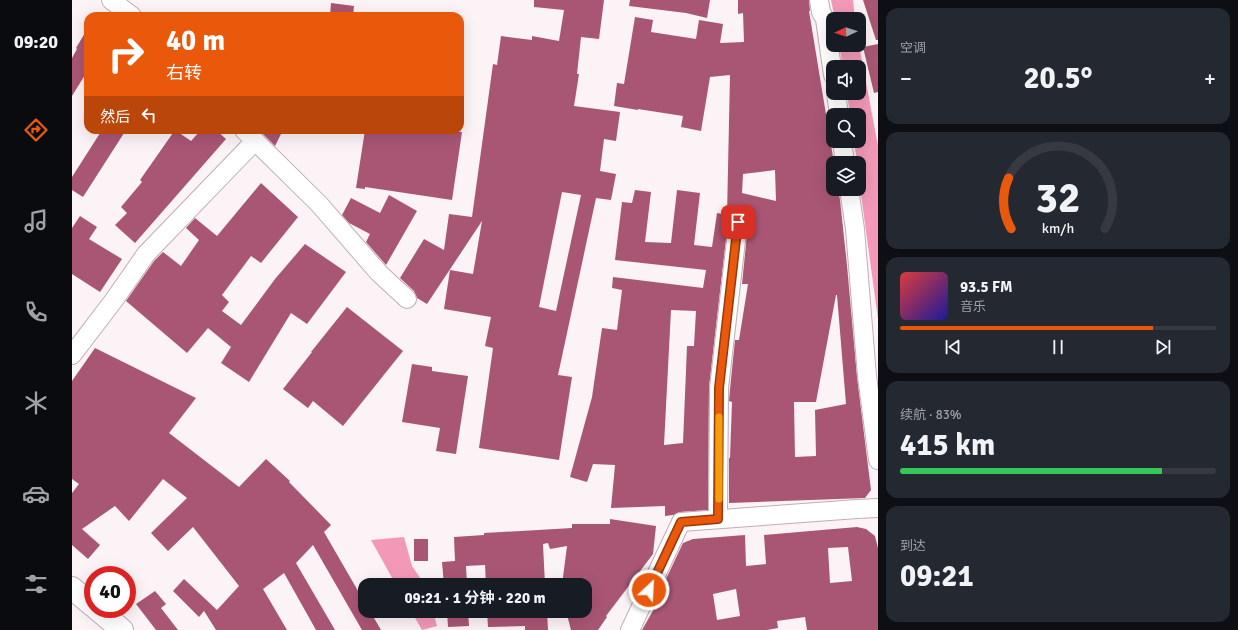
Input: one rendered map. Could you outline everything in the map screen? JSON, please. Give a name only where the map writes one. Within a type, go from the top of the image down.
[{"type":"main road","points":[[72,588],[84,598]]},
{"type":"main road","points":[[108,618],[122,630]]},
{"type":"street","points":[[111,0],[127,12]]},
{"type":"street","points":[[819,0],[821,12],[825,19],[831,60]]},
{"type":"street","points":[[72,355],[146,254],[250,135],[319,204],[379,273],[407,299]]},
{"type":"street","points":[[850,196],[855,228],[867,376],[878,460]]},
{"type":"street","points":[[718,519],[719,388],[738,222]]},
{"type":"street","points":[[630,630],[681,522],[878,508]]},
{"type":"shaded area","points":[[831,0],[853,0],[854,12],[834,12]]},
{"type":"shaded area","points":[[840,52],[860,52],[862,60],[842,60]]},
{"type":"shaded area","points":[[866,82],[878,146],[878,319],[861,196],[866,196],[866,156],[856,156],[855,148],[866,148],[866,108],[849,108],[848,100],[866,100]]},
{"type":"shaded area","points":[[404,537],[412,566],[420,578],[392,578],[371,540]]},
{"type":"shaded area","points":[[415,618],[435,618],[437,626],[422,630]]},
{"type":"building","points":[[534,0],[604,0],[599,39],[581,37],[577,74],[579,74],[574,106],[620,112],[616,141],[604,139],[600,171],[616,174],[611,200],[596,198],[558,375],[572,377],[559,460],[479,448],[493,348],[485,346],[491,317],[444,309],[450,270],[473,274],[482,221],[427,304],[417,298],[414,291],[400,278],[424,239],[444,250],[449,214],[472,217],[493,64],[497,65],[501,36],[532,40],[532,36],[559,41],[564,10],[534,7]],"holes":[[[562,192],[581,195],[556,311],[539,307]]]},
{"type":"building","points":[[630,0],[710,0],[707,18],[686,13],[629,6]]},
{"type":"building","points":[[738,0],[809,0],[809,11],[826,114],[826,148],[832,148],[833,156],[826,156],[826,196],[839,196],[840,200],[857,377],[871,490],[865,498],[729,503],[729,458],[732,402],[729,401],[730,389],[735,340],[739,340],[748,284],[742,284],[748,219],[745,215],[734,213],[730,216],[728,222],[709,387],[708,510],[680,512],[665,516],[665,506],[611,508],[615,465],[593,464],[587,482],[570,477],[592,397],[602,328],[617,330],[622,290],[612,288],[613,277],[703,288],[706,270],[615,260],[622,202],[632,203],[635,190],[651,192],[645,242],[671,243],[677,190],[700,193],[694,245],[712,247],[717,213],[727,215],[730,75],[710,77],[701,131],[681,127],[683,116],[614,106],[617,83],[624,84],[635,17],[653,20],[651,32],[696,39],[699,20],[723,24],[720,43],[744,42],[743,13],[738,14]],"holes":[[[775,170],[776,201],[742,193],[743,174]],[[836,295],[846,404],[815,410],[816,456],[795,457],[794,402],[816,402]],[[671,310],[696,311],[694,346],[687,346],[683,443],[664,445]]]},
{"type":"building","points":[[863,0],[878,0],[878,40],[876,40]]},
{"type":"building","points":[[331,3],[354,6],[353,12],[330,12]]},
{"type":"building","points":[[84,35],[84,76],[72,96],[72,58],[77,49],[76,48]]},
{"type":"building","points":[[878,44],[878,92],[874,93],[864,52],[866,52],[866,46]]},
{"type":"building","points":[[99,134],[123,134],[83,197],[72,190],[72,177]]},
{"type":"building","points":[[172,134],[181,134],[191,141],[197,134],[220,134],[226,139],[135,243],[115,225],[127,213],[121,207],[142,182],[140,180]]},
{"type":"building","points":[[263,134],[281,134],[275,146]]},
{"type":"building","points":[[364,134],[462,134],[452,200],[365,187],[365,189],[356,188]]},
{"type":"building","points":[[261,183],[298,217],[261,263],[251,256],[222,295],[229,302],[222,311],[241,325],[275,279],[305,244],[346,272],[307,324],[291,313],[249,382],[221,363],[231,347],[208,328],[187,353],[126,301],[154,261],[163,252],[181,266],[199,240],[186,228],[195,218],[217,236]]},
{"type":"building","points":[[389,195],[417,211],[386,265],[366,242],[370,234],[349,223],[342,215],[351,198],[380,213]]},
{"type":"building","points":[[80,216],[97,227],[89,239],[122,259],[100,292],[72,274],[72,228]]},
{"type":"building","points":[[347,307],[403,351],[343,426],[313,401],[308,408],[283,389]]},
{"type":"building","points":[[95,348],[196,398],[169,433],[239,487],[266,459],[290,481],[289,482],[331,525],[324,532],[358,591],[358,618],[374,618],[381,630],[362,630],[313,545],[296,563],[335,630],[316,630],[284,573],[263,589],[287,630],[216,630],[204,611],[199,617],[173,591],[184,579],[217,610],[239,586],[193,527],[168,551],[151,533],[187,498],[163,479],[129,521],[115,506],[82,529],[100,545],[88,559],[72,545],[72,493],[79,484],[72,479],[72,381]]},
{"type":"building","points":[[412,364],[432,367],[432,371],[468,376],[456,454],[436,451],[440,428],[402,422]]},
{"type":"building","points":[[610,519],[656,526],[653,554],[606,616],[607,617],[598,630],[571,630],[568,618],[592,618],[592,578],[563,578],[567,546],[550,549],[548,543],[543,544],[545,578],[486,578],[485,565],[466,566],[467,578],[443,578],[442,562],[455,561],[454,537],[484,535],[484,533],[572,528],[572,524],[610,524]]},
{"type":"building","points":[[857,527],[866,529],[875,536],[878,548],[878,630],[807,630],[805,617],[777,621],[778,628],[767,630],[642,630],[659,600],[657,598],[683,543],[693,539],[745,535],[746,566],[766,564],[764,535]],"holes":[[[848,547],[852,581],[830,583],[828,548]],[[736,589],[740,616],[717,620],[713,594]]]},
{"type":"building","points":[[414,539],[428,539],[428,561],[414,561]]},
{"type":"building","points":[[155,591],[166,604],[161,608],[178,630],[156,630],[136,604]]},
{"type":"building","points":[[447,618],[468,618],[469,626],[448,627]]},
{"type":"building","points":[[487,618],[547,618],[548,630],[525,630],[525,626],[488,627]]},
{"type":"slow traffic","points":[[719,417],[719,499]]},
{"type":"route","points":[[649,590],[681,522],[718,519],[719,388],[738,222]]}]
